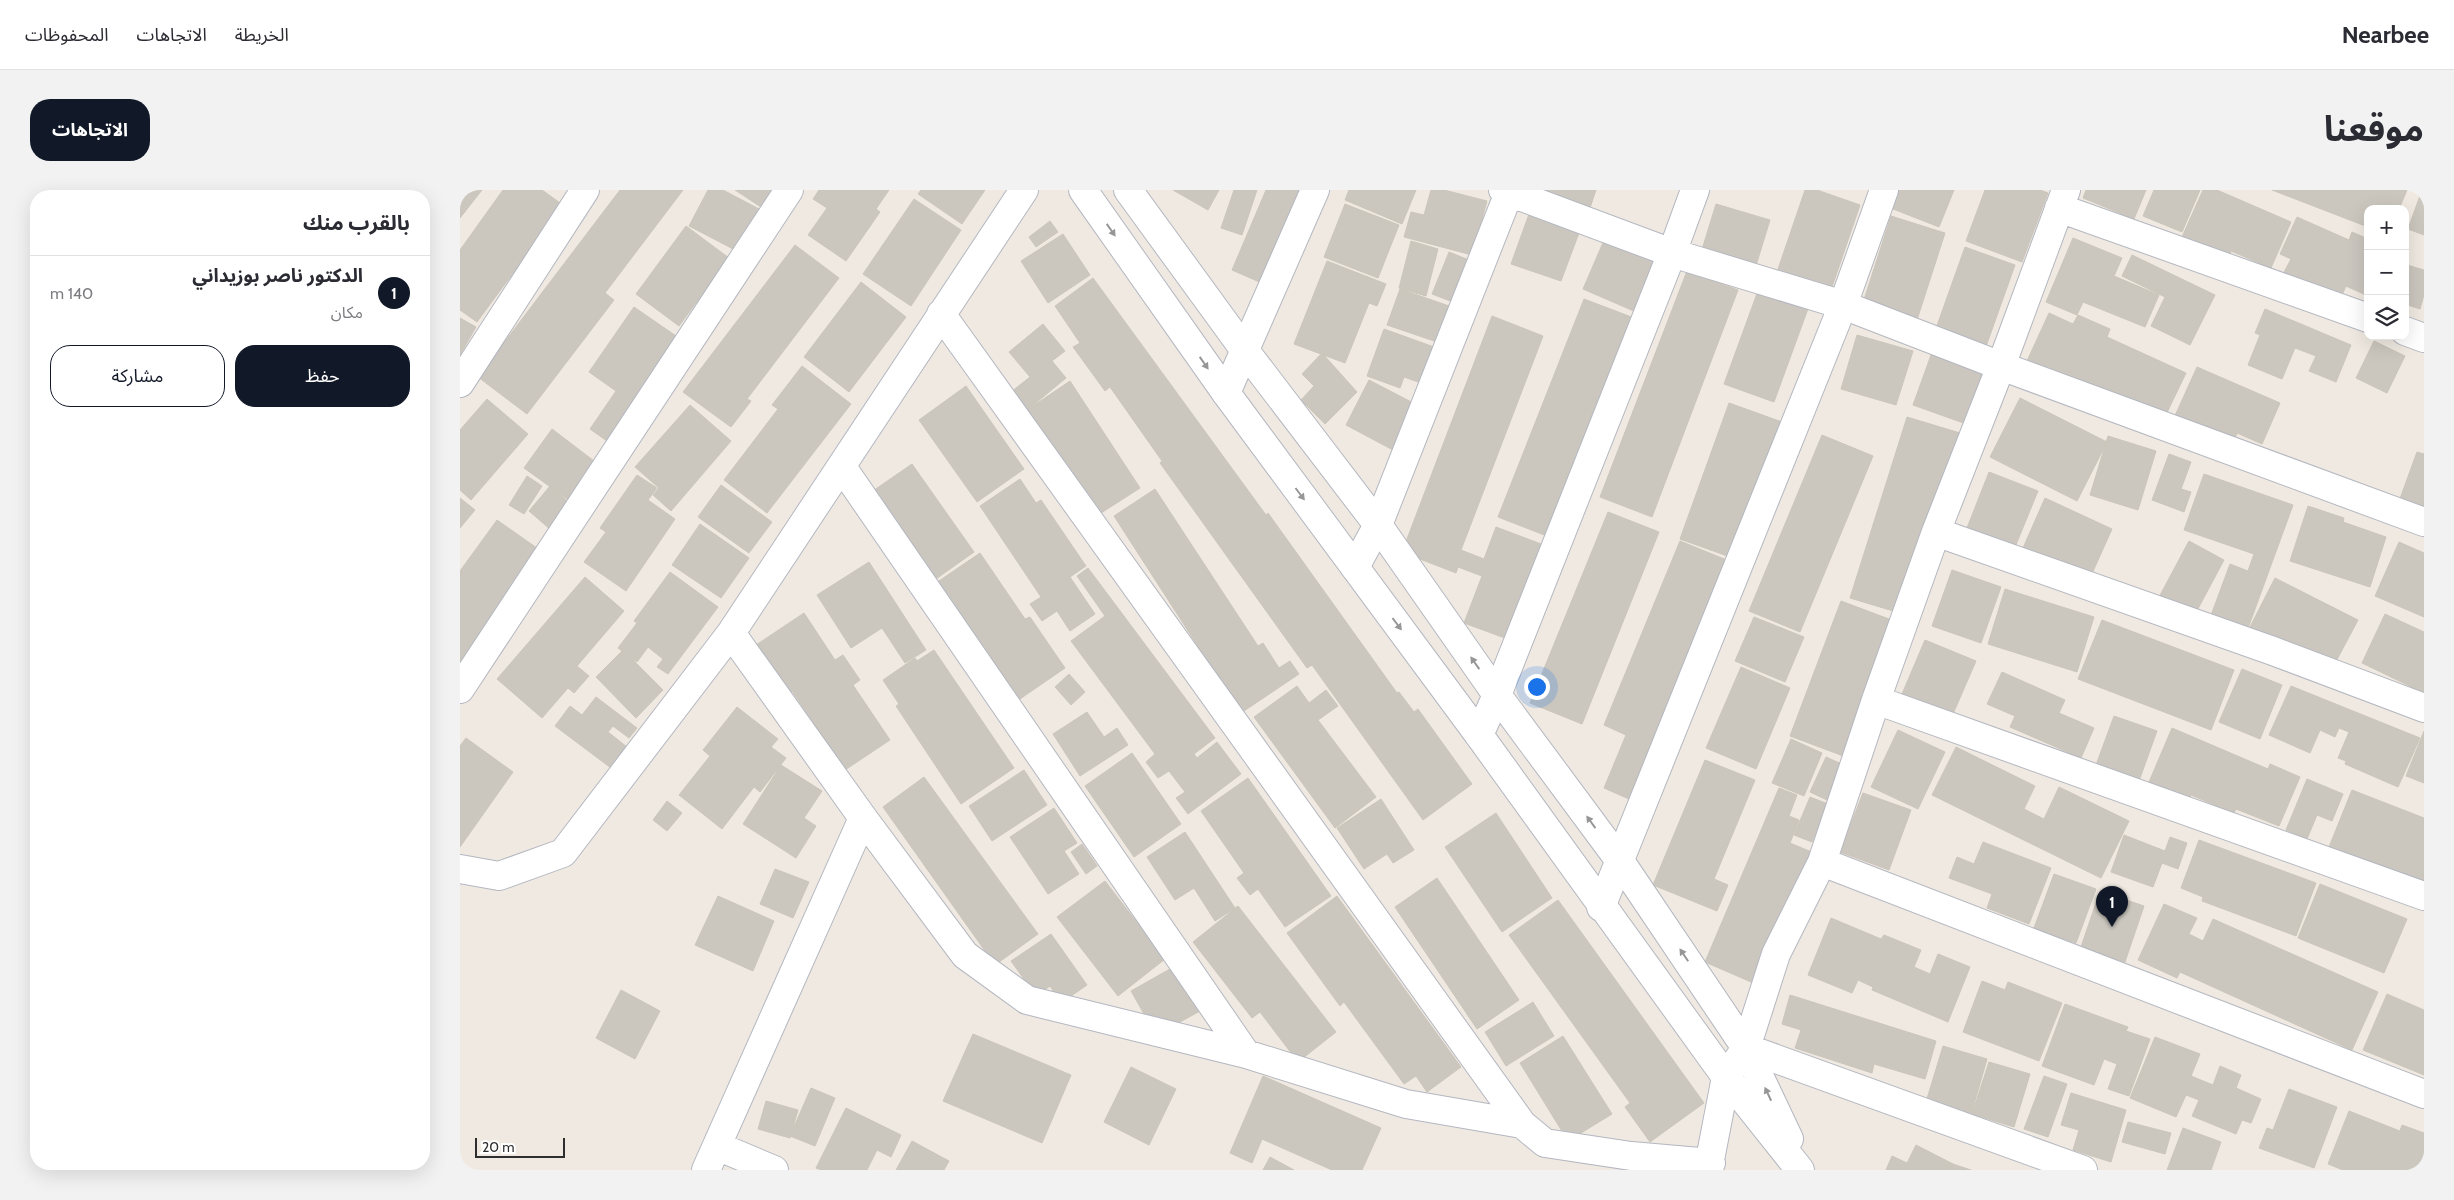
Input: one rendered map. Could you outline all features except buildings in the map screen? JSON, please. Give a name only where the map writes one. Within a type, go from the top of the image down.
[{"type":"street","points":[[460,383],[584,190]]},
{"type":"street","points":[[460,690],[789,190]]},
{"type":"street","points":[[460,869],[499,876],[563,853],[730,633],[842,467],[1024,190]]},
{"type":"street","points":[[1083,190],[1226,393],[1479,734],[1601,906],[1726,1077],[1801,1170]]},
{"type":"street","points":[[1128,190],[1246,352],[1378,525],[1498,695],[1620,860],[1746,1048],[1801,1170]]},
{"type":"street","points":[[1226,393],[1246,352],[1315,190]]},
{"type":"street","points":[[1479,734],[1498,695],[1695,190]]},
{"type":"street","points":[[1601,906],[1843,305],[1884,190]]},
{"type":"street","points":[[1355,566],[1378,525],[1508,191],[1672,253],[1843,305],[2002,366],[2424,522]]},
{"type":"street","points":[[942,314],[1522,1124],[1546,1143],[1710,1166],[1726,1077],[1746,1048],[1776,954],[1822,862],[1876,700],[1936,532],[2002,366],[2063,199],[2364,316]]},
{"type":"street","points":[[2409,332],[2424,338]]},
{"type":"street","points":[[842,467],[1246,1054]]},
{"type":"street","points":[[1936,532],[2273,651],[2424,708]]},
{"type":"street","points":[[730,633],[863,818],[965,955],[1027,1000],[1246,1054],[1406,1104],[1522,1124]]},
{"type":"street","points":[[1876,700],[2424,896]]},
{"type":"street","points":[[774,1170],[712,1158],[863,818]]},
{"type":"street","points":[[1822,862],[2424,1094]]},
{"type":"street","points":[[1746,1048],[2083,1170]]},
{"type":"place","name":"الدكتور ناصر بوزيداني","points":[[2112,927]]}]
